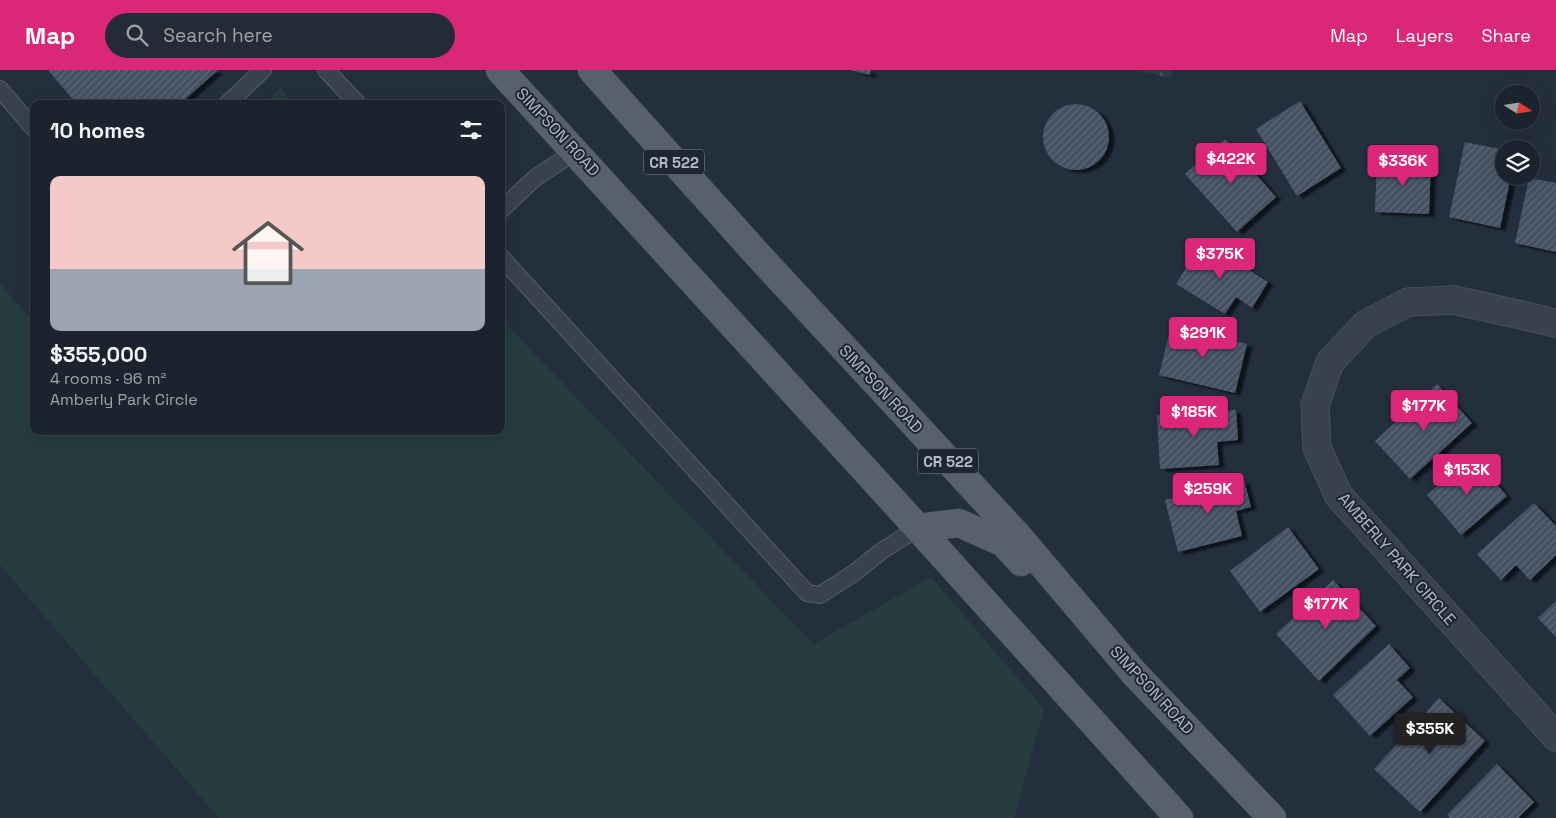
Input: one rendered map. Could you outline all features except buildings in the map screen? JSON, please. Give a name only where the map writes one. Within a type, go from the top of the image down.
[{"type":"main road","name":"SIMPSON ROAD","points":[[500,70],[576,151],[1179,818]]},
{"type":"main road","name":"SIMPSON ROAD","points":[[592,70],[757,254],[1018,536],[1134,673],[1272,818]]},
{"type":"main road","points":[[918,528],[959,523],[1004,543],[1080,630],[1134,673]]},
{"type":"street","name":"AMBERLY PARK CIRCLE","points":[[1556,323],[1454,300],[1408,302],[1366,324],[1330,362],[1314,405],[1317,448],[1339,496],[1556,737]]},
{"type":"lane","points":[[231,100],[263,70]]},
{"type":"lane","points":[[326,70],[354,100]]},
{"type":"lane","points":[[0,90],[30,124]]},
{"type":"lane","points":[[505,206],[535,178],[576,151]]},
{"type":"lane","points":[[505,261],[807,593],[820,595],[854,573],[883,550],[918,528]]},
{"type":"green space","points":[[1135,70],[1173,70],[1171,78]]},
{"type":"green space","points":[[280,88],[290,100],[268,100]]},
{"type":"green space","points":[[0,284],[30,318],[30,435],[505,435],[505,323],[813,644],[931,577],[1044,709],[1014,818],[219,818],[0,565]]}]
